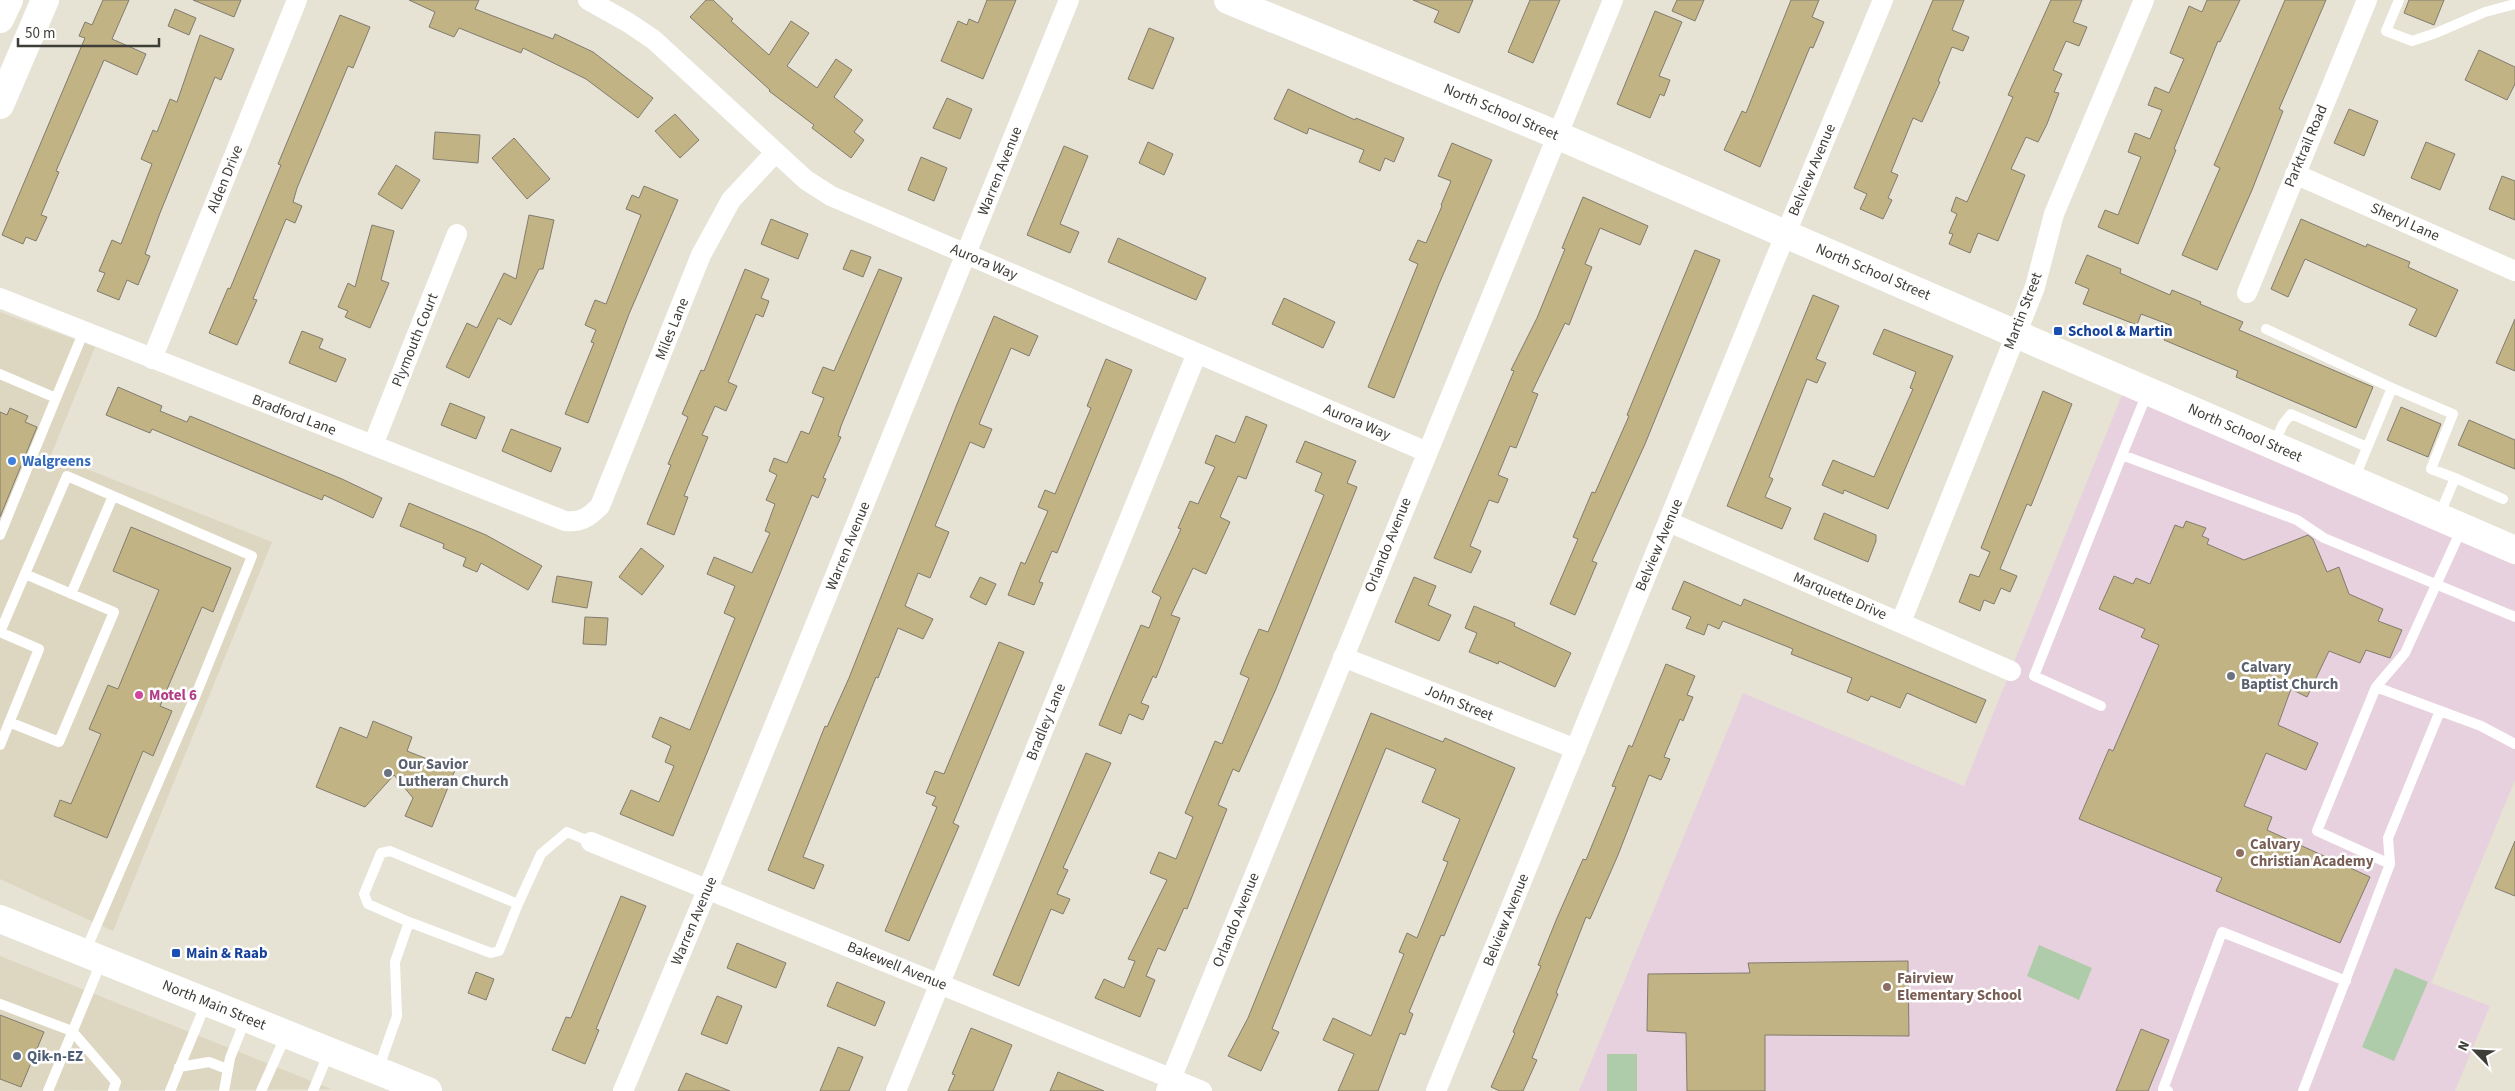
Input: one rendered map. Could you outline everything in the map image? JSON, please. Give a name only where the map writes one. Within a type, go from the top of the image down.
[{"type":"street","points":[[0,20],[9,0]]},
{"type":"street","points":[[0,105],[45,0]]},
{"type":"street","name":"Alden Drive","points":[[152,359],[297,0]]},
{"type":"street","name":"Aurora Way","points":[[588,0],[629,23],[654,40],[720,99],[775,153],[806,180],[831,196],[1427,452]]},
{"type":"street","name":"Warren Avenue","points":[[623,1091],[708,890],[1069,0]]},
{"type":"street","name":"North School Street","points":[[1228,0],[1556,135],[2515,550]]},
{"type":"street","name":"Orlando Avenue","points":[[1168,1085],[1556,135],[1613,0]]},
{"type":"street","name":"Belview Avenue","points":[[1436,1091],[1785,234],[1883,0]]},
{"type":"street","name":"Martin Street","points":[[1901,622],[2035,287],[2054,214],[2144,0]]},
{"type":"street","name":"Parktrail Road","points":[[2247,293],[2367,0]]},
{"type":"street","name":"Miles Lane","points":[[589,517],[600,506],[701,255],[721,214],[742,186],[775,153]]},
{"type":"street","name":"Sheryl Lane","points":[[2295,174],[2515,271]]},
{"type":"street","name":"Plymouth Court","points":[[373,445],[457,234]]},
{"type":"street","name":"Bradford Lane","points":[[0,298],[565,521],[578,522],[589,517]]},
{"type":"street","name":"Bradley Lane","points":[[896,1091],[1197,353]]},
{"type":"street","name":"Marquette Drive","points":[[1669,522],[2011,670]]},
{"type":"street","name":"John Street","points":[[1343,656],[1576,748]]},
{"type":"street","name":"Bakewell Avenue","points":[[591,842],[940,983],[1168,1085],[1202,1091]]},
{"type":"street","name":"North Main Street","points":[[0,919],[428,1091]]},
{"type":"lane","points":[[2399,0],[2386,31],[2412,41],[2485,12],[2515,4]]},
{"type":"lane","points":[[2266,329],[2392,388],[2453,414],[2431,469],[2503,499]]},
{"type":"lane","points":[[0,534],[84,331]]},
{"type":"lane","points":[[0,374],[56,398]]},
{"type":"lane","points":[[2354,480],[2392,388]]},
{"type":"lane","points":[[2101,706],[2034,676],[2148,390]]},
{"type":"lane","points":[[2274,445],[2282,424],[2291,414],[2367,447]]},
{"type":"lane","points":[[2122,455],[2297,520],[2324,538],[2515,617]]},
{"type":"lane","points":[[0,745],[39,649],[0,632],[67,476],[252,556],[93,956],[72,1031],[48,1091]]},
{"type":"lane","points":[[2390,864],[2317,832],[2376,687],[2405,653],[2436,585],[2451,522],[2454,478]]},
{"type":"lane","points":[[71,594],[113,496]]},
{"type":"lane","points":[[9,722],[58,742],[114,612],[25,574]]},
{"type":"lane","points":[[2376,687],[2481,726],[2515,744]]},
{"type":"lane","points":[[2303,1091],[2390,864],[2388,838],[2440,711]]},
{"type":"lane","points":[[518,904],[390,851],[381,854],[364,894],[368,904],[408,922],[491,952],[499,951],[541,854],[567,832],[591,842]]},
{"type":"lane","points":[[377,1071],[396,1016],[395,962],[408,922]]},
{"type":"lane","points":[[2168,1091],[2163,1089],[2222,932],[2346,982]]},
{"type":"lane","points":[[170,1091],[206,1002]]},
{"type":"lane","points":[[0,1004],[25,1019],[72,1031],[116,1082],[113,1091]]},
{"type":"lane","points":[[224,1091],[230,1058],[246,1018]]},
{"type":"lane","points":[[261,1091],[286,1034]]},
{"type":"lane","points":[[314,1091],[329,1051]]},
{"type":"lane","points":[[179,1068],[209,1062],[228,1069]]},
{"type":"shaded area","points":[[0,312],[95,347],[51,455],[272,542],[113,931],[0,879]]},
{"type":"shaded area","points":[[2122,395],[2515,565],[2515,780],[2431,983],[2490,1006],[2455,1091],[1579,1091],[1743,693],[1964,786]]},
{"type":"shaded area","points":[[0,956],[331,1089],[0,1091]]},
{"type":"green space","points":[[2039,945],[2092,968],[2079,1000],[2027,976]]},
{"type":"green space","points":[[2395,968],[2428,982],[2394,1061],[2362,1047]]},
{"type":"green space","points":[[1607,1054],[1637,1054],[1637,1091],[1607,1091]]},
{"type":"building","points":[[103,0],[129,0],[112,39],[146,54],[137,75],[104,60],[56,171],[59,172],[41,215],[47,217],[36,241],[26,237],[23,244],[2,235],[85,38],[79,36],[85,22],[92,25]]},
{"type":"building","points":[[193,0],[241,0],[234,17]]},
{"type":"building","points":[[409,0],[479,0],[475,9],[553,39],[555,34],[593,52],[653,98],[638,118],[586,79],[523,48],[521,53],[459,28],[454,37],[429,27],[435,12]]},
{"type":"building","points":[[706,0],[713,0],[733,19],[731,21],[769,55],[791,21],[809,33],[787,66],[817,88],[836,59],[852,70],[834,97],[863,120],[854,132],[864,140],[851,158],[812,128],[814,125],[769,91],[690,17]]},
{"type":"building","points":[[987,0],[1016,0],[983,79],[941,61],[958,21],[967,25],[969,19],[978,23]]},
{"type":"building","points":[[1413,0],[1473,0],[1459,33],[1434,22],[1439,11]]},
{"type":"building","points":[[1530,0],[1560,0],[1533,63],[1508,52]]},
{"type":"building","points":[[1677,0],[1704,0],[1695,21],[1672,11]]},
{"type":"building","points":[[1791,0],[1819,0],[1812,17],[1824,22],[1813,48],[1810,47],[1760,167],[1724,150],[1742,111],[1746,113]]},
{"type":"building","points":[[1933,0],[1964,0],[1952,30],[1969,37],[1963,51],[1952,47],[1938,81],[1940,82],[1922,122],[1913,118],[1891,172],[1898,175],[1888,198],[1892,200],[1883,219],[1860,209],[1867,194],[1854,188]]},
{"type":"building","points":[[2051,0],[2082,0],[2073,22],[2087,27],[2079,46],[2066,41],[2053,70],[2062,74],[2054,92],[2059,93],[2047,124],[2038,142],[2026,137],[2011,169],[2025,175],[1998,241],[1978,233],[1970,253],[1949,244],[1953,234],[1949,233],[1957,214],[1951,211],[1956,197],[1967,202],[2013,97],[2008,95]]},
{"type":"building","points":[[2207,0],[2240,0],[2220,42],[2218,41],[2138,244],[2098,227],[2105,210],[2118,215],[2141,157],[2128,152],[2135,133],[2150,139],[2162,110],[2148,105],[2155,87],[2169,93],[2184,59],[2170,53],[2189,6],[2202,12]]},
{"type":"building","points":[[2285,0],[2326,0],[2279,109],[2283,111],[2252,190],[2217,270],[2182,255],[2220,168],[2214,165]]},
{"type":"building","points":[[2409,0],[2444,0],[2434,25],[2404,13]]},
{"type":"building","points":[[175,9],[196,18],[189,35],[168,26]]},
{"type":"building","points":[[1655,11],[1682,22],[1659,76],[1670,80],[1664,96],[1660,94],[1650,118],[1617,104]]},
{"type":"building","points":[[340,15],[370,27],[353,68],[348,66],[297,188],[293,202],[302,206],[295,223],[286,219],[253,299],[257,300],[237,345],[209,333],[228,288],[230,289],[281,165],[278,164]]},
{"type":"building","points":[[1149,28],[1174,38],[1153,89],[1128,79]]},
{"type":"building","points":[[200,35],[234,49],[221,80],[215,77],[160,213],[145,254],[150,256],[138,285],[127,280],[119,300],[97,291],[105,273],[99,271],[112,240],[121,244],[152,164],[141,159],[153,130],[157,132],[170,99],[177,102]]},
{"type":"building","points":[[2479,50],[2515,67],[2515,84],[2507,100],[2465,80]]},
{"type":"building","points":[[1288,89],[1355,120],[1356,118],[1404,138],[1394,162],[1385,158],[1380,171],[1359,162],[1364,150],[1309,128],[1307,134],[1274,119]]},
{"type":"building","points":[[947,98],[972,109],[960,139],[933,128]]},
{"type":"building","points":[[2349,109],[2378,121],[2364,156],[2334,143]]},
{"type":"building","points":[[675,114],[699,140],[680,158],[655,131]]},
{"type":"building","points":[[435,132],[480,135],[478,163],[433,159]]},
{"type":"building","points":[[514,138],[550,179],[527,199],[492,158]]},
{"type":"building","points":[[1148,142],[1173,154],[1164,175],[1139,163]]},
{"type":"building","points":[[2426,142],[2455,154],[2440,190],[2411,178]]},
{"type":"building","points":[[1452,143],[1492,160],[1439,284],[1394,398],[1368,387],[1418,264],[1409,260],[1418,240],[1426,243],[1451,181],[1438,176]]},
{"type":"building","points":[[1064,146],[1088,156],[1060,224],[1079,232],[1070,253],[1027,235]]},
{"type":"building","points":[[921,157],[947,168],[934,201],[908,190]]},
{"type":"building","points":[[396,165],[420,180],[402,209],[378,194]]},
{"type":"building","points":[[2502,176],[2515,181],[2515,220],[2489,209]]},
{"type":"building","points":[[644,186],[678,200],[629,314],[588,423],[565,414],[594,343],[591,342],[596,330],[585,325],[595,300],[606,304],[641,215],[626,209],[632,195],[639,198]]},
{"type":"building","points":[[1583,197],[1648,226],[1640,245],[1600,228],[1585,264],[1592,267],[1569,325],[1565,323],[1532,392],[1538,394],[1516,448],[1510,446],[1498,475],[1508,479],[1498,503],[1489,500],[1470,546],[1481,551],[1471,573],[1434,558],[1514,371],[1511,370],[1537,318],[1565,249],[1562,248]]},
{"type":"building","points":[[529,215],[554,220],[543,269],[539,269],[511,325],[498,318],[469,378],[446,367],[467,323],[477,328],[504,273],[516,279]]},
{"type":"building","points":[[771,219],[808,234],[798,259],[761,244]]},
{"type":"building","points":[[2301,219],[2366,247],[2367,244],[2410,262],[2408,267],[2458,290],[2436,337],[2409,325],[2417,309],[2305,259],[2288,297],[2271,289]]},
{"type":"building","points":[[372,225],[394,231],[381,280],[389,283],[370,328],[345,317],[348,311],[338,307],[348,283],[355,287]]},
{"type":"building","points":[[1118,238],[1206,278],[1196,300],[1108,262]]},
{"type":"building","points":[[851,250],[871,257],[863,277],[843,269]]},
{"type":"building","points":[[1695,250],[1720,260],[1645,444],[1592,561],[1597,563],[1575,615],[1550,604],[1578,539],[1573,537],[1592,492],[1595,493],[1629,416],[1627,415]]},
{"type":"building","points":[[2087,255],[2121,269],[2120,273],[2170,295],[2172,290],[2201,302],[2200,304],[2243,322],[2239,330],[2373,387],[2356,428],[2236,377],[2238,371],[2164,340],[2170,325],[2141,314],[2137,325],[2083,304],[2089,289],[2075,283]]},
{"type":"building","points":[[745,269],[769,279],[761,298],[769,301],[763,317],[756,314],[728,382],[737,386],[726,411],[715,406],[702,435],[708,437],[684,496],[688,497],[674,535],[647,524],[671,465],[668,464],[688,417],[682,414],[701,370],[704,371]]},
{"type":"building","points":[[879,269],[902,278],[841,426],[838,436],[841,437],[823,478],[826,479],[818,498],[812,495],[673,836],[620,814],[631,790],[659,802],[674,766],[665,762],[671,746],[652,737],[660,717],[690,730],[735,618],[724,613],[735,586],[707,574],[714,557],[752,573],[770,533],[765,531],[775,504],[766,500],[777,475],[769,471],[774,458],[787,463],[801,431],[809,434],[824,398],[812,393],[823,367],[834,371]]},
{"type":"building","points":[[1813,295],[1839,306],[1816,359],[1826,363],[1817,383],[1807,379],[1769,477],[1773,479],[1765,497],[1791,508],[1782,529],[1727,506]]},
{"type":"building","points":[[1284,298],[1335,322],[1323,348],[1272,324]]},
{"type":"building","points":[[994,316],[1038,336],[1029,356],[1011,348],[979,424],[992,429],[984,448],[970,442],[935,526],[949,532],[930,578],[918,573],[905,606],[933,619],[923,639],[898,628],[878,678],[876,677],[803,857],[824,865],[814,889],[768,870],[825,726],[827,727],[849,678],[957,404]]},
{"type":"building","points":[[2515,319],[2515,371],[2496,363]]},
{"type":"building","points":[[1884,329],[1953,356],[1888,509],[1844,490],[1843,494],[1822,485],[1833,460],[1874,477],[1913,389],[1910,388],[1916,372],[1873,354]]},
{"type":"building","points":[[302,331],[323,339],[319,348],[346,359],[336,382],[289,363]]},
{"type":"building","points":[[1106,359],[1132,370],[1057,553],[1052,551],[1039,582],[1043,583],[1034,605],[1008,595],[1021,562],[1025,564],[1048,511],[1038,507],[1045,490],[1055,494],[1091,408],[1087,406]]},
{"type":"building","points":[[118,387],[162,406],[160,411],[187,422],[190,416],[342,479],[382,498],[373,518],[324,495],[322,500],[152,429],[150,433],[106,415]]},
{"type":"building","points":[[2043,391],[2072,404],[2031,506],[2027,504],[2000,569],[2017,576],[2010,592],[2001,588],[1994,604],[1984,600],[1980,611],[1959,602],[1970,574],[1979,577],[1990,552],[1981,548]]},
{"type":"building","points":[[450,403],[485,417],[476,439],[441,425]]},
{"type":"building","points":[[2401,407],[2441,424],[2428,457],[2387,440]]},
{"type":"building","name":"Walgreens","points":[[10,408],[28,416],[25,422],[37,427],[0,517],[0,412],[7,415]]},
{"type":"building","points":[[1246,416],[1267,425],[1246,479],[1238,476],[1220,517],[1230,522],[1206,574],[1193,568],[1171,615],[1180,618],[1156,678],[1153,676],[1141,703],[1149,706],[1143,720],[1129,714],[1121,734],[1099,725],[1141,625],[1149,628],[1161,597],[1152,592],[1181,529],[1178,528],[1190,501],[1198,504],[1215,467],[1205,463],[1216,435],[1235,443]]},
{"type":"building","points":[[2469,420],[2515,440],[2515,469],[2458,445]]},
{"type":"building","points":[[511,429],[561,448],[551,472],[502,451]]},
{"type":"building","points":[[1305,441],[1356,461],[1347,483],[1357,487],[1276,689],[1239,772],[1233,769],[1218,805],[1227,809],[1187,909],[1184,908],[1165,951],[1158,948],[1146,976],[1155,980],[1140,1017],[1095,998],[1104,979],[1124,988],[1135,961],[1128,959],[1167,880],[1150,873],[1159,852],[1176,859],[1193,817],[1185,813],[1215,741],[1222,744],[1249,678],[1240,674],[1259,629],[1268,632],[1324,495],[1315,491],[1322,473],[1296,462]]},
{"type":"building","points":[[409,503],[486,535],[542,566],[528,590],[481,563],[477,572],[463,566],[466,558],[443,548],[444,544],[400,526]]},
{"type":"building","points":[[1824,513],[1876,535],[1876,541],[1868,562],[1814,539]]},
{"type":"building","name":"Calvary Baptist Church","points":[[2186,521],[2206,528],[2202,536],[2209,539],[2207,544],[2244,560],[2308,535],[2313,539],[2327,572],[2339,567],[2349,594],[2383,609],[2378,621],[2402,630],[2390,658],[2366,650],[2360,663],[2329,651],[2307,697],[2291,689],[2278,725],[2318,743],[2306,770],[2266,753],[2244,806],[2272,817],[2267,830],[2370,877],[2340,943],[2216,891],[2222,878],[2079,819],[2109,749],[2113,751],[2159,645],[2141,637],[2145,629],[2099,609],[2114,576],[2133,584],[2136,578],[2150,584],[2175,525],[2183,528]]},
{"type":"building","points":[[131,527],[231,568],[213,612],[202,607],[160,706],[172,711],[153,756],[143,751],[107,838],[54,816],[60,800],[71,804],[101,734],[89,729],[108,685],[118,689],[159,590],[113,571]]},
{"type":"building","points":[[641,548],[664,566],[642,595],[619,577]]},
{"type":"building","points":[[557,576],[592,582],[587,608],[552,602]]},
{"type":"building","points":[[980,577],[996,584],[986,605],[970,597]]},
{"type":"building","points":[[1414,577],[1436,586],[1428,605],[1451,615],[1439,641],[1395,622]]},
{"type":"building","points":[[1684,581],[1741,606],[1744,599],[1986,700],[1976,723],[1907,693],[1900,708],[1871,696],[1868,701],[1847,692],[1852,678],[1791,654],[1793,649],[1723,621],[1719,629],[1708,624],[1704,635],[1686,628],[1691,617],[1672,609]]},
{"type":"building","points":[[1474,606],[1515,623],[1514,626],[1571,653],[1555,687],[1499,661],[1498,664],[1469,652],[1477,633],[1465,628]]},
{"type":"building","points":[[585,617],[608,618],[606,645],[583,644]]},
{"type":"building","points":[[999,642],[1024,652],[953,823],[959,826],[909,941],[885,931],[937,807],[932,805],[936,797],[926,793],[935,771],[944,774]]},
{"type":"building","points":[[1666,664],[1695,676],[1687,695],[1693,697],[1683,721],[1680,719],[1664,757],[1670,759],[1661,780],[1649,775],[1618,855],[1590,919],[1586,917],[1532,1058],[1537,1060],[1523,1091],[1500,1091],[1491,1087],[1515,1033],[1513,1032],[1541,966],[1538,965],[1583,859],[1586,860],[1616,787],[1612,786],[1629,745],[1632,747]]},
{"type":"building","points":[[1371,713],[1443,742],[1445,738],[1515,768],[1444,936],[1441,935],[1409,1012],[1413,1014],[1405,1035],[1400,1033],[1378,1091],[1338,1091],[1354,1054],[1323,1040],[1333,1018],[1371,1036],[1404,954],[1399,952],[1407,933],[1417,938],[1448,862],[1443,860],[1460,819],[1422,802],[1436,769],[1386,748],[1272,1029],[1279,1032],[1261,1071],[1228,1056],[1248,1018]]},
{"type":"building","name":"Our Savior Lutheran Church","points":[[373,721],[412,737],[407,751],[455,770],[432,827],[405,816],[413,798],[394,775],[365,807],[316,787],[340,727],[367,738]]},
{"type":"building","points":[[1086,753],[1111,763],[1063,868],[1068,870],[1057,894],[1070,899],[1063,914],[1051,909],[1019,986],[993,975]]},
{"type":"building","points":[[2515,841],[2515,896],[2495,888]]},
{"type":"building","points":[[621,896],[646,906],[596,1029],[599,1030],[585,1064],[552,1050],[566,1017],[571,1018]]},
{"type":"building","points":[[737,943],[786,963],[776,988],[727,968]]},
{"type":"building","points":[[1908,961],[1909,1036],[1765,1035],[1765,1091],[1687,1091],[1686,1033],[1647,1031],[1648,974],[1750,973],[1748,963]]},
{"type":"building","points":[[476,972],[494,979],[486,1000],[468,993]]},
{"type":"building","points":[[837,982],[885,1002],[875,1026],[827,1006]]},
{"type":"building","points":[[717,996],[742,1006],[727,1044],[701,1034]]},
{"type":"building","name":"Qik-n-EZ","points":[[0,1015],[44,1032],[21,1087],[0,1079]]},
{"type":"building","points":[[971,1028],[1012,1045],[993,1091],[948,1091],[955,1075],[952,1074]]},
{"type":"building","points":[[2141,1029],[2169,1040],[2148,1091],[2116,1091]]},
{"type":"building","points":[[838,1047],[863,1057],[849,1091],[820,1091]]},
{"type":"building","points":[[1058,1072],[1104,1091],[1050,1091]]},
{"type":"building","points":[[686,1073],[730,1091],[678,1091]]},
{"type":"place","name":"School & Martin","points":[[2058,331]]},
{"type":"place","name":"Walgreens","points":[[12,461]]},
{"type":"place","name":"Calvary Baptist Church","points":[[2231,676]]},
{"type":"place","name":"Motel 6","points":[[139,695]]},
{"type":"place","name":"Our Savior Lutheran Church","points":[[388,773]]},
{"type":"place","name":"Calvary Christian Academy","points":[[2240,853]]},
{"type":"place","name":"Main & Raab","points":[[176,953]]},
{"type":"place","name":"Fairview Elementary School","points":[[1887,987]]},
{"type":"place","name":"Qik-n-EZ","points":[[17,1056]]}]
